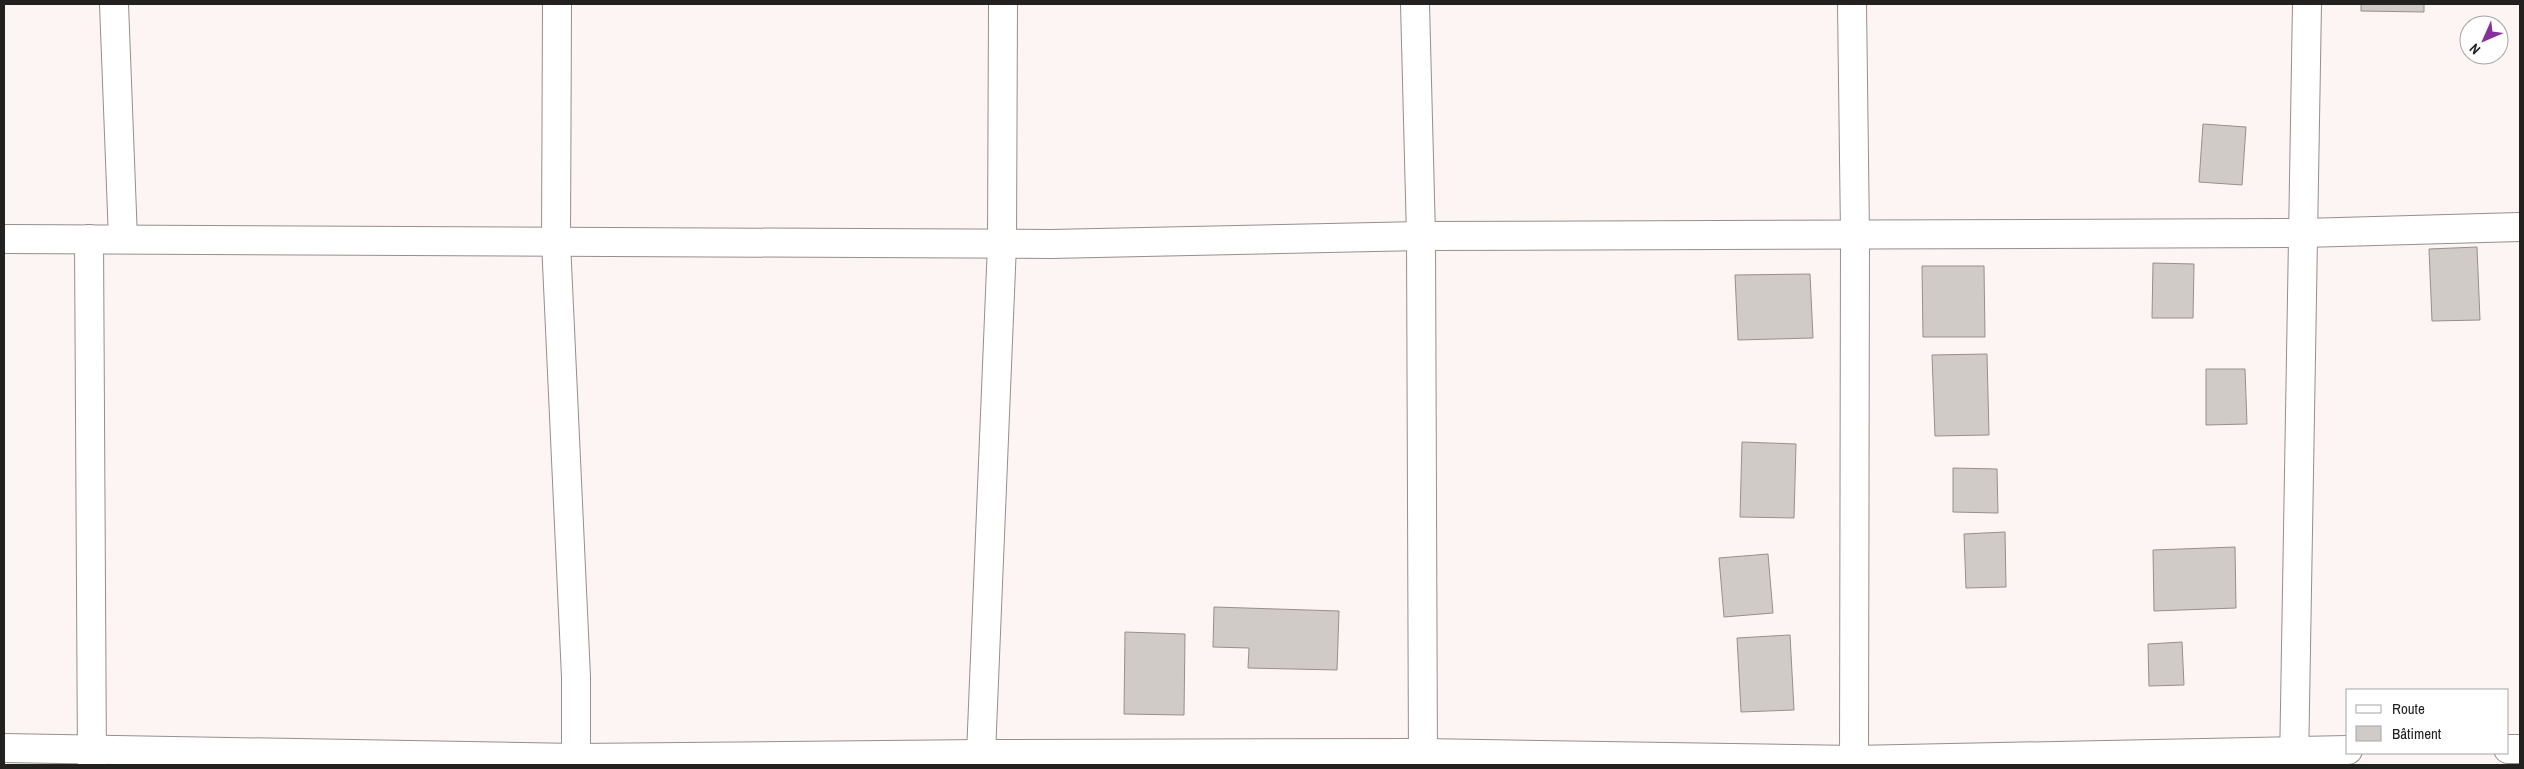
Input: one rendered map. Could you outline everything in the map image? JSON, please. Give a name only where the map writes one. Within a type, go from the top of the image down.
[{"type":"street","points":[[114,4],[122,239]]},
{"type":"street","points":[[557,4],[556,242],[576,677],[576,762]]},
{"type":"street","points":[[981,759],[1002,244],[1003,4]]},
{"type":"street","points":[[1415,4],[1421,236],[1423,759]]},
{"type":"street","points":[[1852,4],[1855,234],[1854,762]]},
{"type":"street","points":[[2294,758],[2307,4]]},
{"type":"street","points":[[4,239],[1002,244],[1421,236],[2303,233],[2520,227]]},
{"type":"street","points":[[89,239],[92,757]]},
{"type":"street","points":[[4,748],[92,757],[576,762],[981,759],[1423,759],[1854,762],[2294,758],[2346,750]]},
{"type":"building","points":[[2361,4],[2424,4],[2424,12],[2361,11]]},
{"type":"building","points":[[2203,124],[2246,127],[2242,185],[2199,182]]},
{"type":"building","points":[[2477,247],[2480,320],[2432,321],[2429,249]]},
{"type":"building","points":[[2153,263],[2194,264],[2193,318],[2152,318]]},
{"type":"building","points":[[1922,266],[1984,266],[1985,337],[1923,337]]},
{"type":"building","points":[[1810,274],[1813,338],[1738,340],[1735,275]]},
{"type":"building","points":[[1987,354],[1989,435],[1935,436],[1932,355]]},
{"type":"building","points":[[2206,369],[2245,369],[2247,424],[2206,425]]},
{"type":"building","points":[[1742,442],[1796,444],[1794,518],[1740,517]]},
{"type":"building","points":[[1953,468],[1997,469],[1998,513],[1953,512]]},
{"type":"building","points":[[2005,532],[2006,587],[1966,588],[1964,534]]},
{"type":"building","points":[[2235,547],[2236,608],[2154,611],[2153,550]]},
{"type":"building","points":[[1768,554],[1773,613],[1724,617],[1719,558]]},
{"type":"building","points":[[1214,607],[1339,611],[1337,670],[1248,668],[1249,648],[1213,647]]},
{"type":"building","points":[[1125,632],[1185,634],[1184,715],[1124,714]]},
{"type":"building","points":[[1790,635],[1794,710],[1741,712],[1737,638]]},
{"type":"building","points":[[2182,642],[2184,685],[2149,686],[2148,644]]}]
